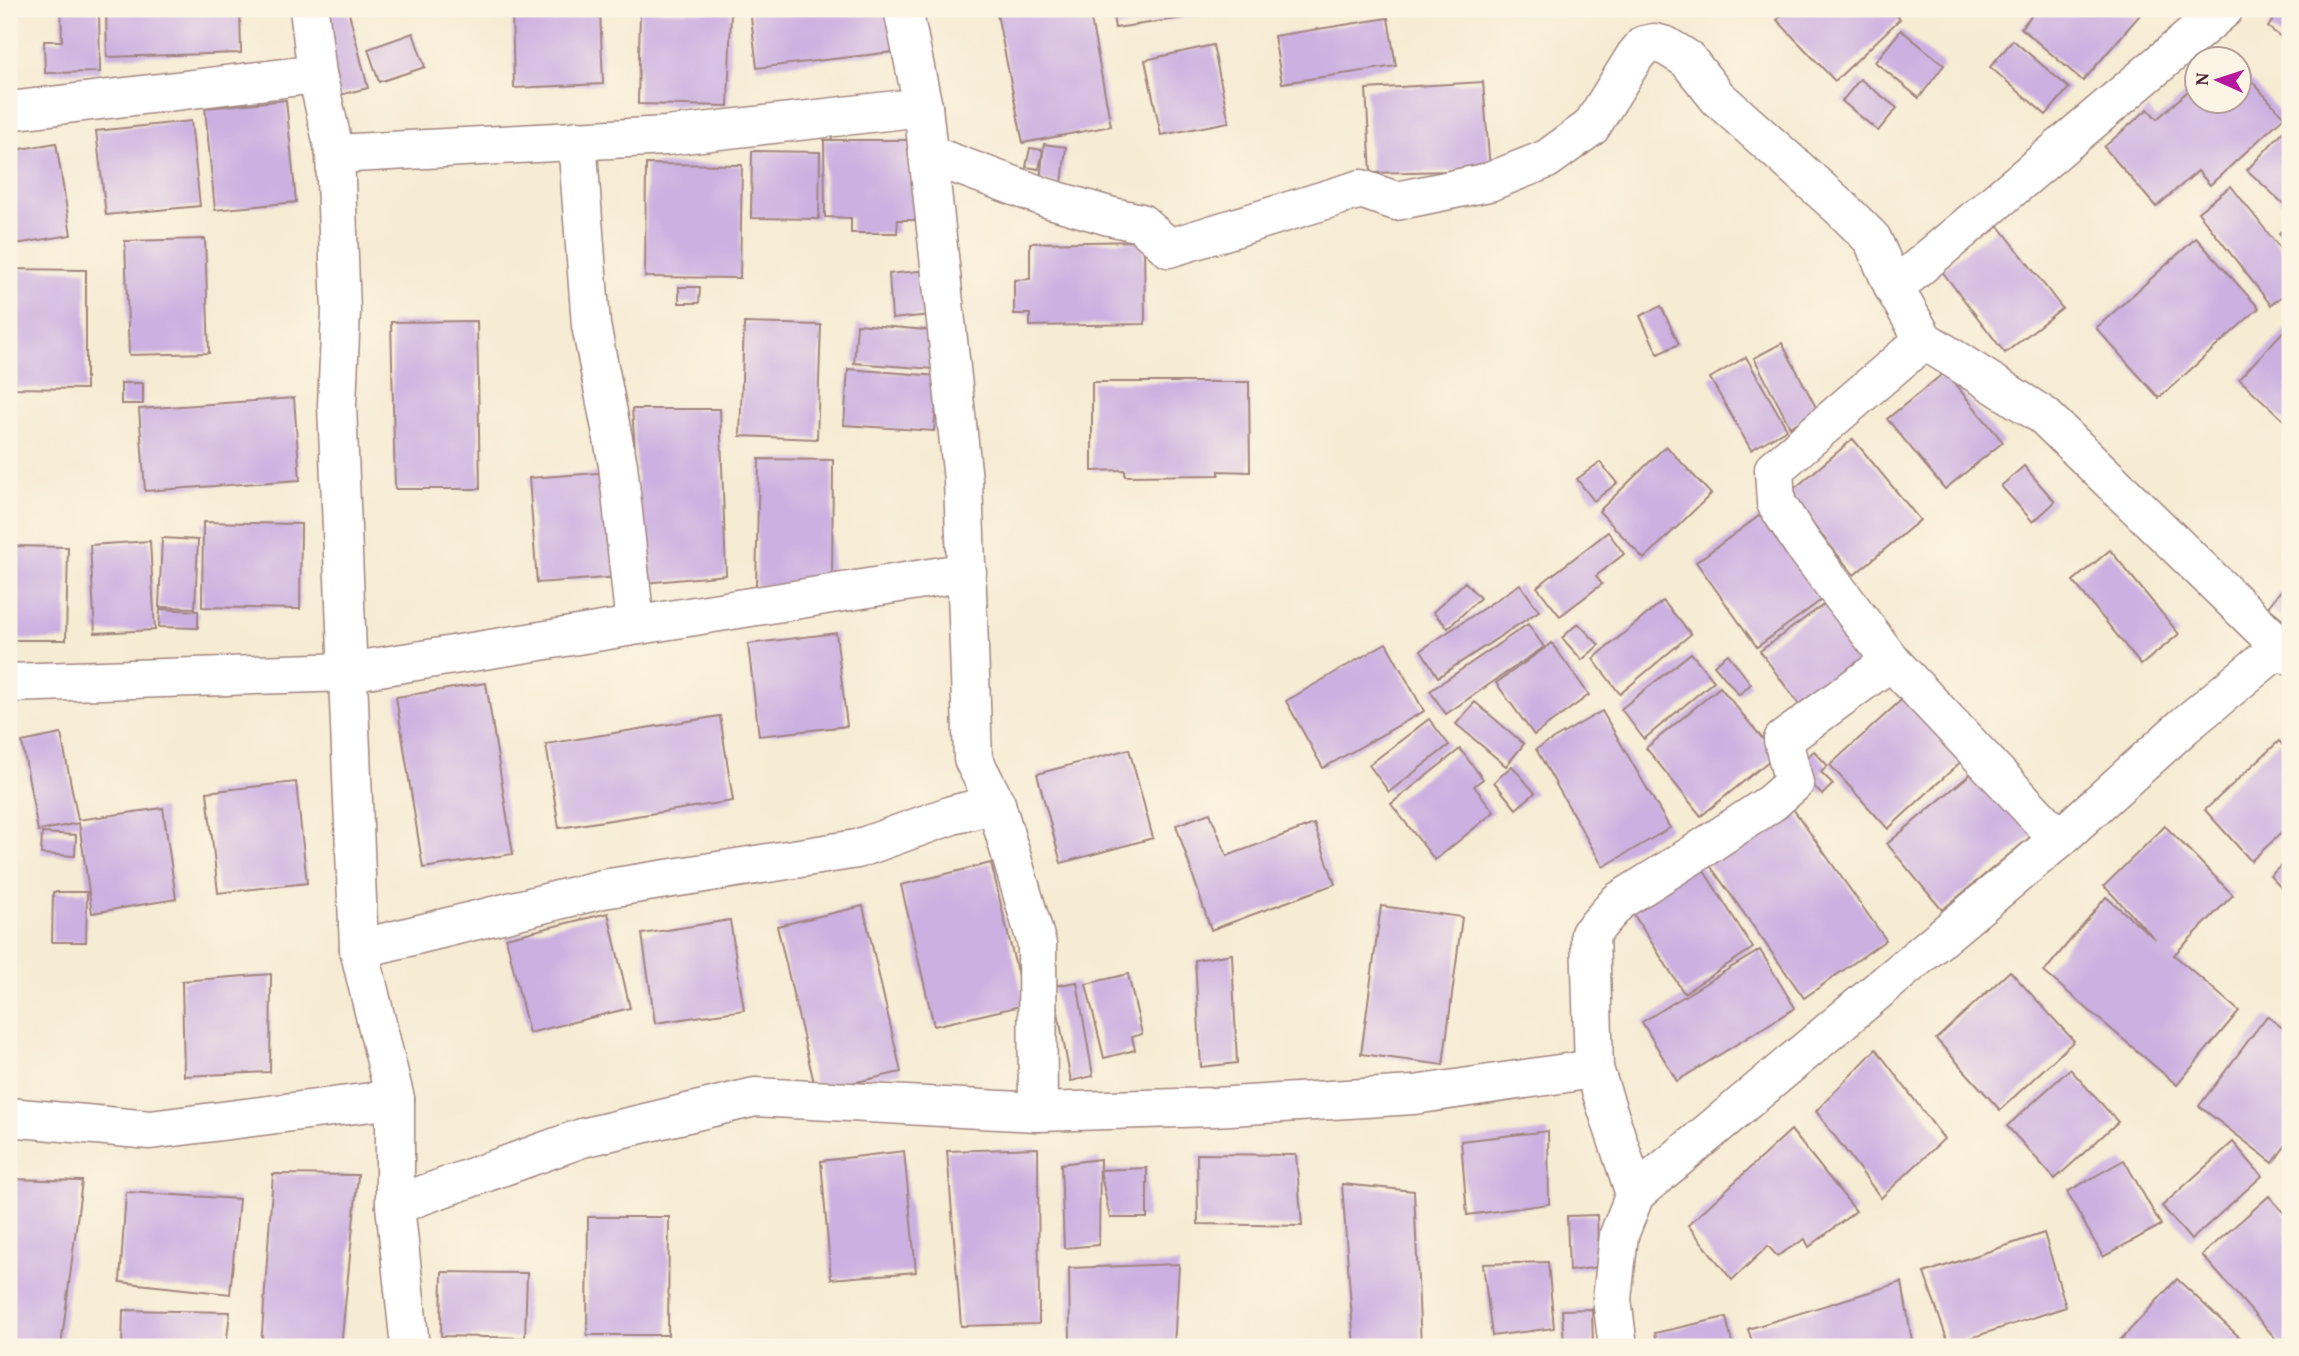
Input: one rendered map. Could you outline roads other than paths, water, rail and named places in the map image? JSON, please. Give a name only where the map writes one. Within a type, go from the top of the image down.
[{"type":"street","points":[[309,9],[317,74],[335,154],[341,311],[337,405],[359,949],[395,1099],[395,1205],[410,1347]]},
{"type":"street","points":[[903,9],[923,107],[963,480],[973,759],[996,804],[1037,944],[1038,1112]]},
{"type":"street","points":[[1894,288],[2224,9]]},
{"type":"street","points":[[928,154],[1046,198],[1141,223],[1169,248],[1361,189],[1396,201],[1489,182],[1547,159],[1591,127],[1644,46],[1654,43],[1666,46],[1687,59],[1718,98],[1865,231],[1872,239],[1894,288],[1924,340],[2044,415],[2285,652],[2184,726],[2059,839],[1635,1194],[1619,1235],[1612,1298],[1618,1347]]},
{"type":"street","points":[[9,111],[317,74]]},
{"type":"street","points":[[335,154],[666,136],[923,107]]},
{"type":"street","points":[[577,140],[591,325],[618,465],[635,625]]},
{"type":"street","points":[[1924,340],[1774,469],[1776,503],[1802,543],[1891,660],[2059,839]]},
{"type":"street","points":[[9,683],[348,672],[967,572]]},
{"type":"street","points":[[1635,1194],[1594,1069],[1590,934],[1619,901],[1771,803],[1794,783],[1783,740],[1891,660]]},
{"type":"street","points":[[359,949],[603,889],[857,849],[952,816],[996,804]]},
{"type":"street","points":[[395,1205],[582,1138],[755,1097],[1038,1112],[1214,1107],[1414,1095],[1594,1069]]},
{"type":"street","points":[[9,1117],[150,1130],[395,1099]]}]
